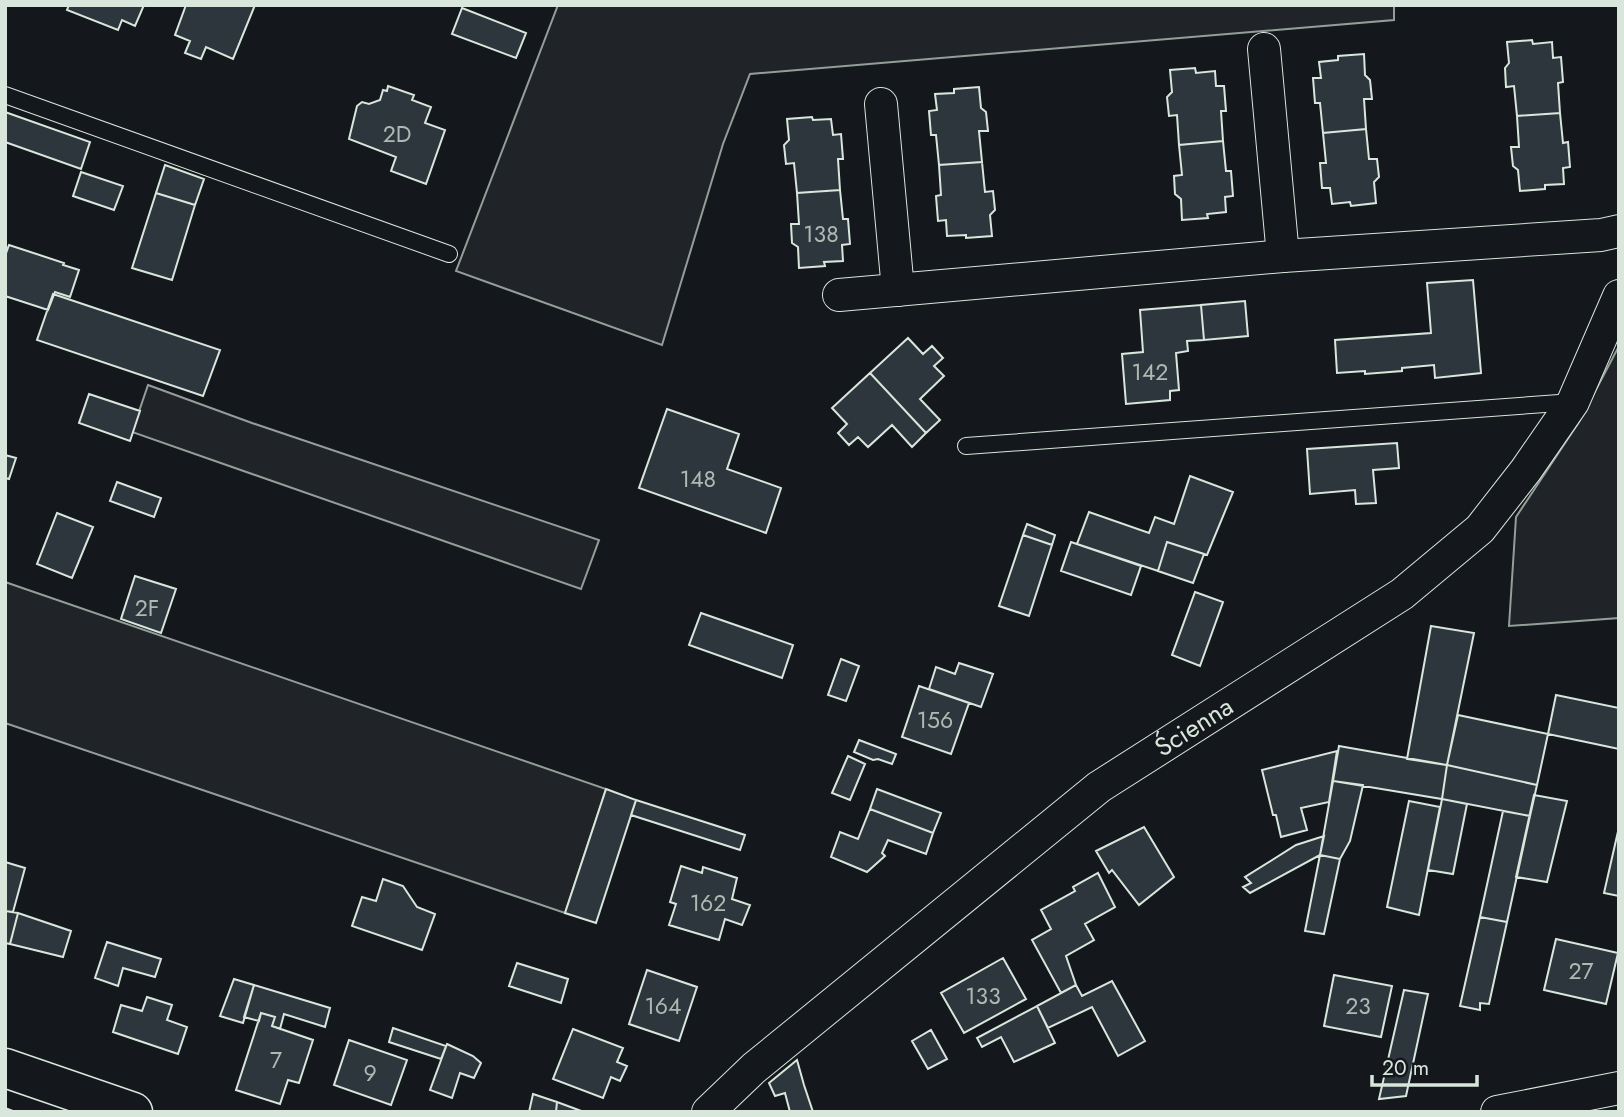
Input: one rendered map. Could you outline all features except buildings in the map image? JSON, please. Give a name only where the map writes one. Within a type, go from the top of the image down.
[{"type":"street","points":[[1264,49],[1283,256]]},
{"type":"street","points":[[881,104],[898,290]]},
{"type":"street","points":[[839,295],[1283,256],[1601,235],[1619,231]]},
{"type":"street","name":"Ścienna","points":[[708,1112],[754,1068],[1098,787],[1402,594],[1480,529],[1526,470],[1573,402],[1619,296]]},
{"type":"street","points":[[5,1068],[133,1112]]},
{"type":"street","points":[[1497,1112],[1619,1088]]},
{"type":"lane","points":[[5,95],[449,254]]},
{"type":"lane","points":[[967,446],[1573,402]]},
{"type":"shaded area","points":[[558,5],[1394,5],[1394,20],[750,74],[723,144],[662,345],[456,271]]},
{"type":"shaded area","points":[[1619,346],[1619,618],[1509,626],[1516,517],[1579,422]]},
{"type":"shaded area","points":[[148,385],[252,423],[599,540],[581,589],[132,432]]},
{"type":"shaded area","points":[[5,582],[606,789],[565,913],[5,723]]},
{"type":"fence","points":[[5,1108],[16,1112]]}]
